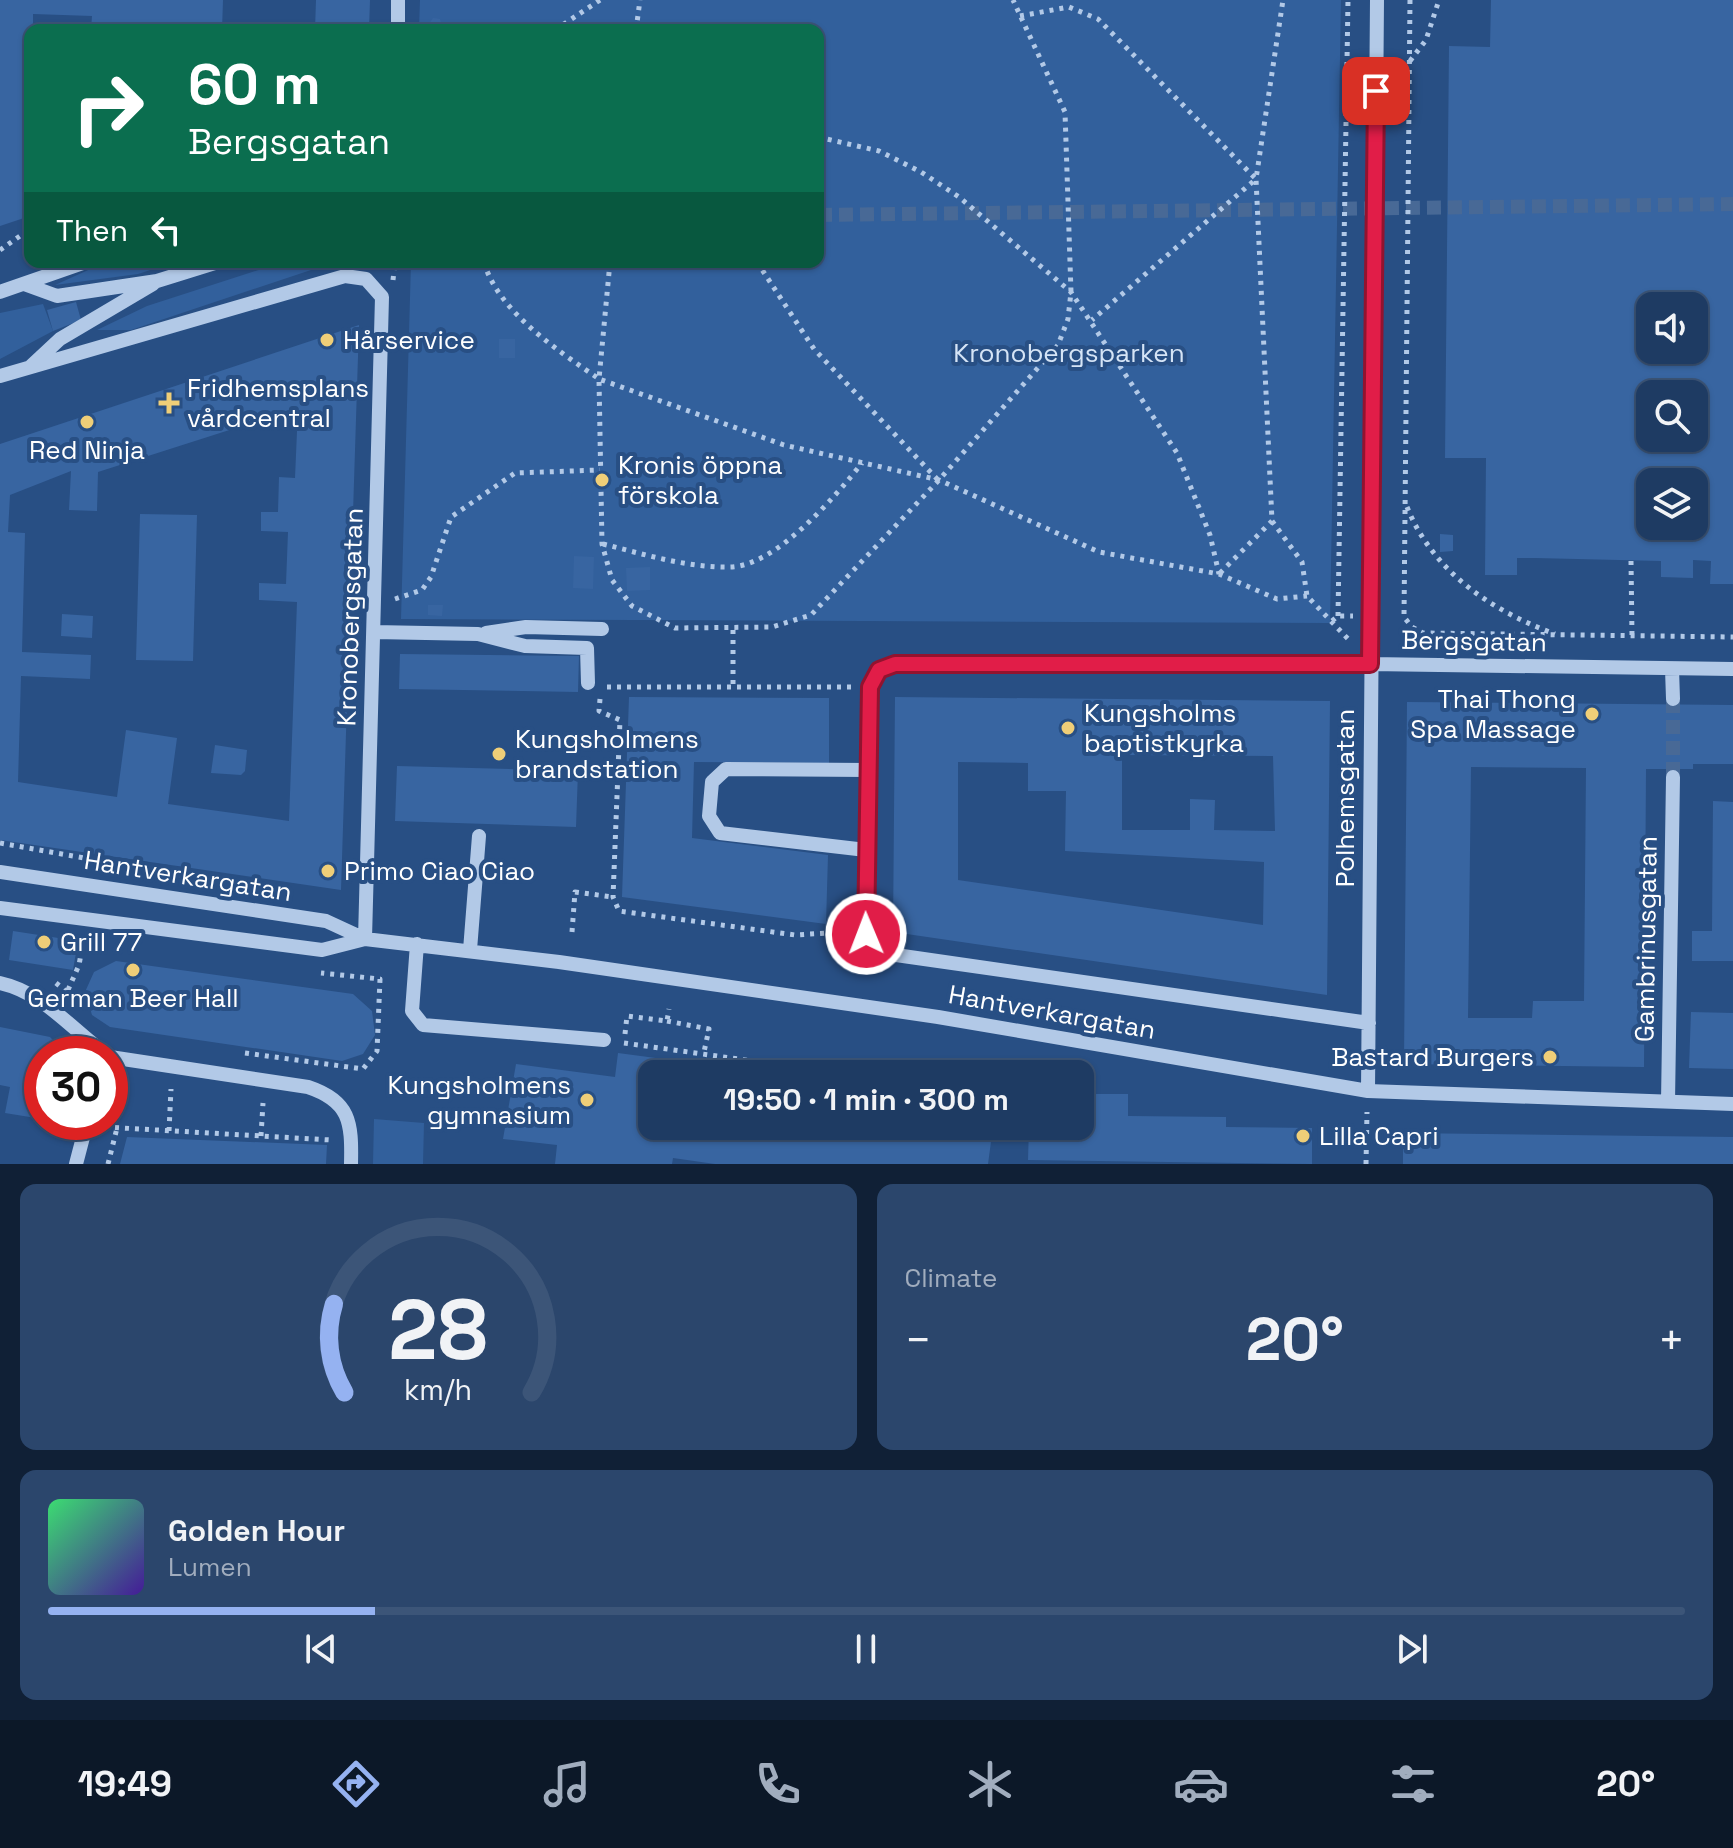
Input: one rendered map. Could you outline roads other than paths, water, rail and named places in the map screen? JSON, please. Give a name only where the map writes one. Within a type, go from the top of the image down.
[{"type":"street","points":[[398,0],[398,24]]},
{"type":"street","name":"Polhemsgatan","points":[[1368,1091],[1377,0]]},
{"type":"street","points":[[0,292],[69,268]]},
{"type":"street","points":[[24,284],[57,296],[157,281],[199,268]]},
{"type":"street","name":"Kronobergsgatan","points":[[28,369],[345,276],[366,279],[382,297],[365,939]]},
{"type":"street","points":[[0,376],[28,369],[60,339],[157,281]]},
{"type":"street","points":[[374,632],[478,634],[526,627],[602,629]]},
{"type":"street","points":[[478,634],[525,646],[587,648],[588,683]]},
{"type":"street","name":"Bergsgatan","points":[[868,770],[870,687],[879,670],[895,664],[1370,664],[1733,669]]},
{"type":"street","points":[[1672,669],[1673,699]]},
{"type":"street","points":[[726,769],[868,770],[866,850],[720,833],[709,816],[712,782],[726,769]]},
{"type":"street","name":"Gambrinusgatan","points":[[1668,1102],[1673,777]]},
{"type":"street","points":[[470,950],[479,836]]},
{"type":"street","name":"Hantverkargatan","points":[[866,850],[866,934],[882,953],[1369,1023]]},
{"type":"street","name":"Hantverkargatan","points":[[0,872],[326,921],[365,939],[470,950],[938,1017],[1368,1091],[1733,1104]]},
{"type":"street","name":"Hantverkargatan","points":[[0,908],[322,950],[365,939]]},
{"type":"street","points":[[417,944],[412,1011],[423,1025],[604,1040]]},
{"type":"street","points":[[0,983],[44,1002],[82,1036]]},
{"type":"street","points":[[128,1058],[308,1087],[331,1095],[343,1106],[347,1118],[351,1164]]},
{"type":"street","points":[[76,1164],[83,1140]]},
{"type":"tunnel","points":[[824,215],[1733,204]]},
{"type":"tunnel","points":[[1673,699],[1673,777]]},
{"type":"place","name":"Hårservice","points":[[327,340]]},
{"type":"place","name":"Fridhemsplans vårdcentral","points":[[169,403]]},
{"type":"place","name":"Red Ninja","points":[[87,422]]},
{"type":"place","name":"Kronis öppna förskola","points":[[602,480]]},
{"type":"place","name":"Thai Thong Spa Massage","points":[[1592,714]]},
{"type":"place","name":"Kungsholms baptistkyrka","points":[[1068,728]]},
{"type":"place","name":"Kungsholmens brandstation","points":[[499,754]]},
{"type":"place","name":"Primo Ciao Ciao","points":[[328,871]]},
{"type":"place","name":"Grill 77","points":[[44,942]]},
{"type":"place","name":"German Beer Hall","points":[[133,970]]},
{"type":"place","name":"Bastard Burgers","points":[[1550,1057]]},
{"type":"place","name":"Kungsholmens gymnasium","points":[[587,1100]]},
{"type":"place","name":"Lilla Capri","points":[[1303,1136]]},
{"type":"park label","name":"Kronobergsparken","points":[[1069,353]]}]
